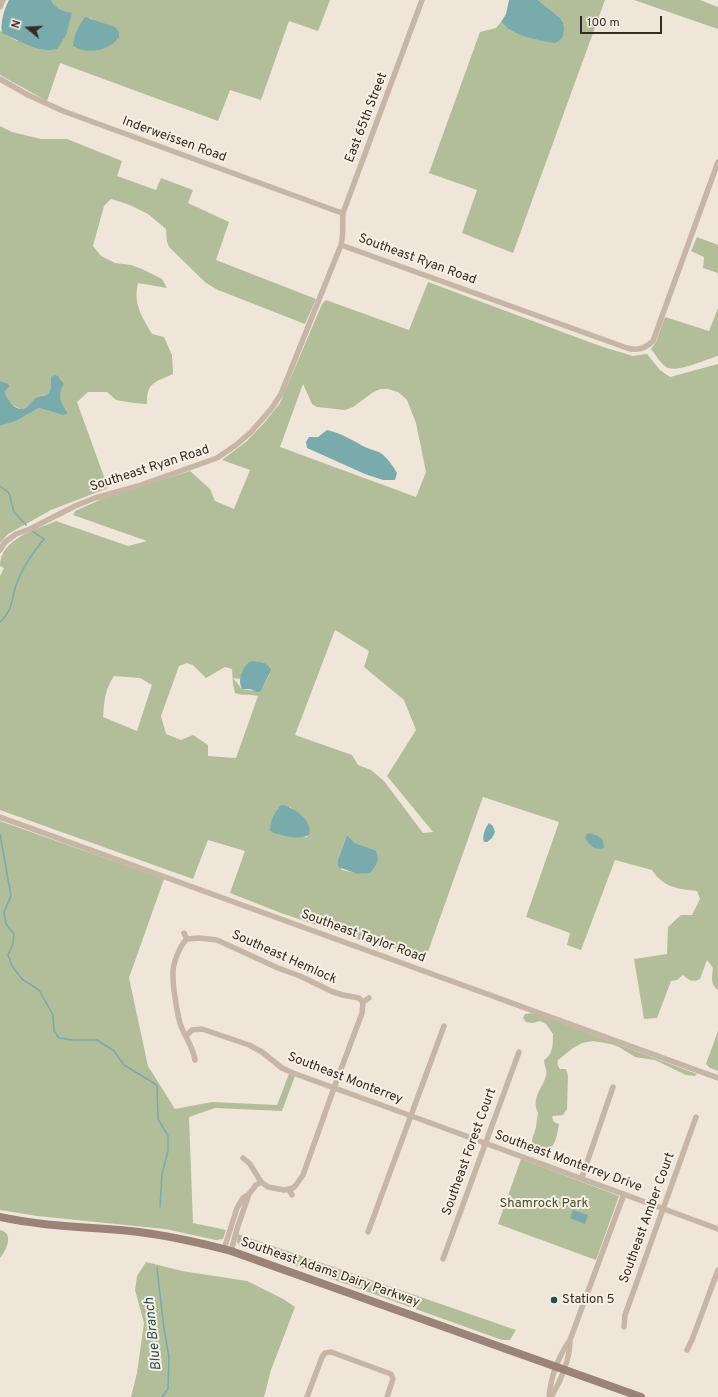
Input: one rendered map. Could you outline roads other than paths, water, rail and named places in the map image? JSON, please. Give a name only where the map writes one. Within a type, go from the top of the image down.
[{"type":"main road","name":"Southeast Adams Dairy Parkway","points":[[0,1217],[154,1234],[228,1250],[641,1397]]},
{"type":"street","points":[[0,7],[3,0]]},
{"type":"street","name":"East 65th Street","points":[[341,245],[343,235],[343,213],[422,0]]},
{"type":"street","name":"Inderweissen Road","points":[[0,79],[28,95],[63,111],[343,213]]},
{"type":"street","name":"Southeast Ryan Road","points":[[0,550],[5,542],[16,534],[30,529],[75,506],[95,498],[138,486],[217,458],[236,445],[251,432],[271,409],[281,394],[341,245],[627,348],[634,350],[645,347],[653,341],[718,162]]},
{"type":"street","name":"Southeast Taylor Road","points":[[0,817],[718,1078]]},
{"type":"street","points":[[184,933],[187,939],[180,948],[172,975],[180,1023],[194,1052],[195,1060]]},
{"type":"street","name":"Southeast Hemlock","points":[[187,939],[199,938],[217,940],[272,966],[300,976],[333,992],[359,998],[363,1002]]},
{"type":"street","points":[[243,1158],[250,1164],[261,1182],[268,1187],[290,1192],[303,1175],[362,1013],[363,1002],[369,998]]},
{"type":"street","points":[[368,1232],[444,1026]]},
{"type":"street","name":"Southeast Monterrey","points":[[186,1036],[192,1030],[202,1029],[249,1045],[262,1052],[282,1068],[293,1073],[410,1116]]},
{"type":"street","name":"Southeast Forest Court","points":[[443,1259],[519,1052]]},
{"type":"street","points":[[582,1178],[613,1087]]},
{"type":"street","name":"Southeast Monterrey Drive","points":[[410,1116],[718,1229]]},
{"type":"street","name":"Southeast Amber Court","points":[[624,1327],[625,1315],[696,1117]]},
{"type":"street","points":[[228,1250],[248,1194],[261,1182]]},
{"type":"street","points":[[550,1397],[550,1385],[555,1366],[570,1340],[624,1194]]},
{"type":"street","points":[[687,1350],[718,1270]]},
{"type":"street","points":[[550,1397],[556,1389],[564,1369],[570,1350],[570,1340]]},
{"type":"street","points":[[307,1397],[325,1351],[388,1372],[395,1376],[387,1397]]},
{"type":"water","points":[[9,0],[51,0],[55,6],[72,13],[66,35],[57,49],[43,50],[36,48],[2,33],[3,16]]},
{"type":"water","points":[[509,0],[538,0],[559,17],[563,23],[563,36],[555,43],[526,37],[506,27],[501,22],[506,14]]},
{"type":"water","points":[[85,17],[115,27],[119,32],[119,37],[110,46],[98,50],[85,50],[73,46],[74,38]]},
{"type":"water","points":[[55,375],[58,376],[64,384],[61,388],[60,396],[61,402],[67,414],[62,415],[39,408],[16,421],[0,426],[0,381],[10,386],[5,391],[9,401],[15,407],[22,409],[36,398],[48,394],[51,387],[51,377]]},
{"type":"water","points":[[327,430],[343,435],[382,454],[397,473],[395,480],[383,480],[365,474],[307,448],[306,442],[309,437],[318,437]]},
{"type":"water","points":[[254,661],[267,664],[271,670],[261,691],[257,692],[250,689],[242,689],[240,682],[241,674],[244,668],[249,662]]},
{"type":"water","points":[[281,805],[296,811],[306,820],[310,830],[309,835],[290,837],[270,831],[270,824]]},
{"type":"water","points":[[489,823],[493,826],[495,832],[492,838],[487,842],[484,842],[484,832]]},
{"type":"water","points":[[590,833],[603,840],[604,848],[598,849],[589,843],[585,838],[587,834]]},
{"type":"water","points":[[347,835],[355,843],[375,850],[377,853],[377,862],[370,873],[358,874],[338,867],[338,860]]},
{"type":"water","points":[[573,1210],[588,1215],[585,1224],[570,1218]]},
{"type":"waterway","name":"Blue Branch","points":[[0,486],[9,493],[14,512],[26,525]]},
{"type":"waterway","name":"Blue Branch","points":[[0,622],[8,613],[23,569],[44,539],[32,531]]},
{"type":"waterway","name":"Blue Branch","points":[[0,834],[11,896],[4,912],[6,924],[14,934],[13,944],[8,955],[12,966],[22,979],[39,990],[53,1015],[54,1031],[59,1038],[73,1040],[97,1040],[114,1051],[124,1065],[157,1085],[158,1119],[168,1136],[168,1151],[162,1174],[160,1207]]},
{"type":"waterway","name":"Blue Branch","points":[[157,1268],[164,1329],[169,1357],[168,1389],[162,1397]]},
{"type":"place","name":"Station 5","points":[[554,1300]]},
{"type":"park label","name":"Shamrock Park","points":[[544,1204]]}]
